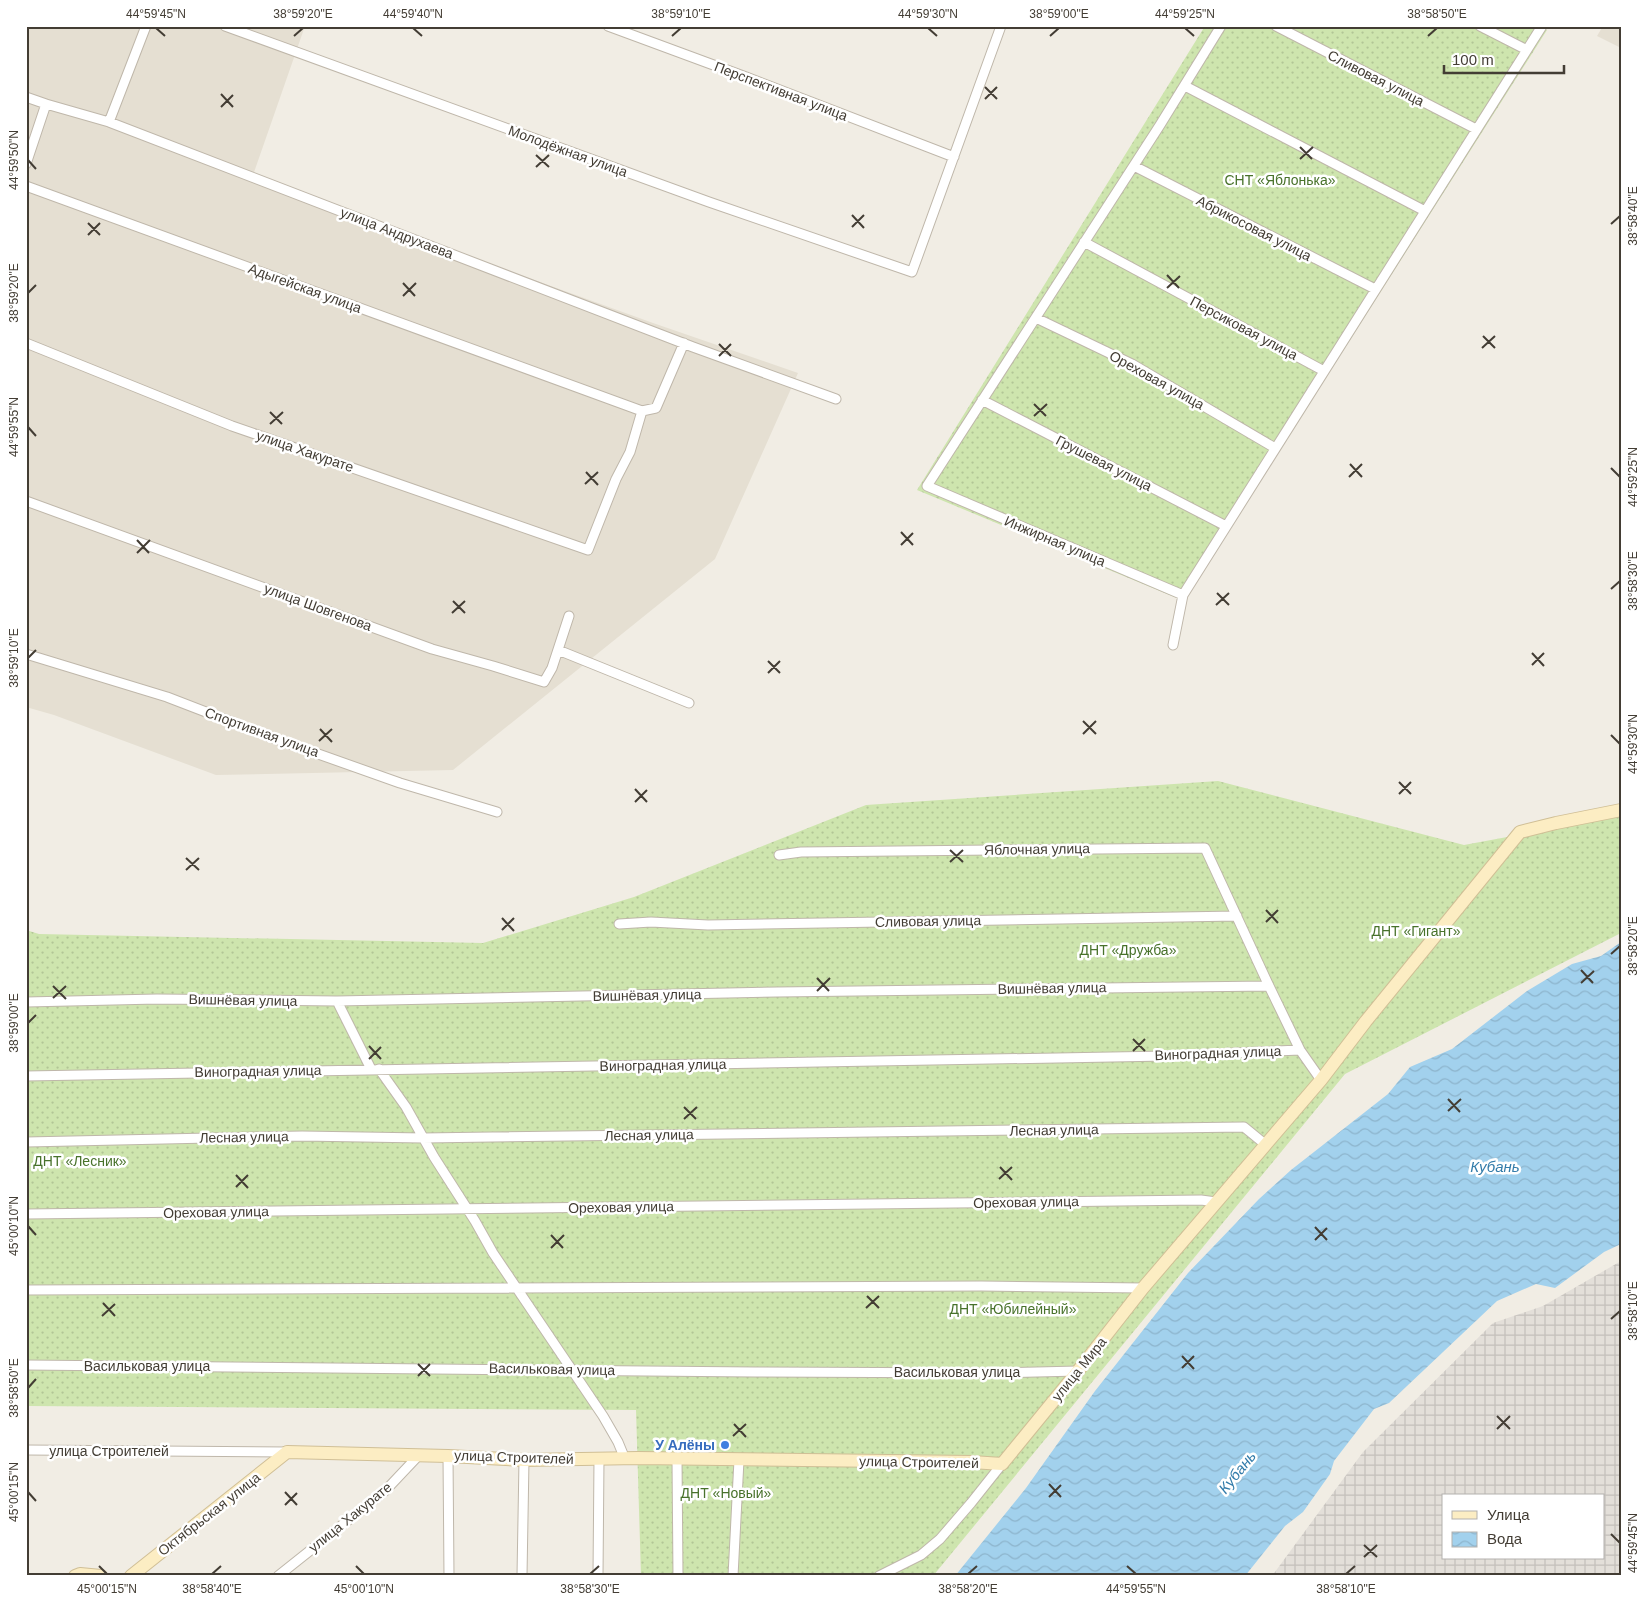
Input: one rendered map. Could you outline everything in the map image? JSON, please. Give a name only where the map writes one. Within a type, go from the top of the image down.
[{"type":"street","points":[[110,122],[146,26]]},
{"type":"street","name":"Молодёжная улица","points":[[225,26],[709,202],[912,272],[954,157]]},
{"type":"street","name":"Перспективная улица","points":[[608,26],[954,157]]},
{"type":"street","points":[[954,157],[1001,26]]},
{"type":"street","points":[[982,400],[1134,166],[1221,26]]},
{"type":"street","name":"Сливовая улица","points":[[1276,26],[1476,130]]},
{"type":"street","points":[[1480,26],[1527,50]]},
{"type":"street","points":[[1173,644],[1183,595],[1542,26]]},
{"type":"street","points":[[1185,86],[1424,211]]},
{"type":"street","name":"улица Андрухаева","points":[[26,97],[110,122],[684,343],[836,399]]},
{"type":"street","points":[[26,164],[46,104]]},
{"type":"street","name":"Абрикосовая улица","points":[[1134,166],[1375,289]]},
{"type":"street","name":"Адыгейская улица","points":[[26,186],[642,411]]},
{"type":"street","name":"Персиковая улица","points":[[1084,242],[1324,371]]},
{"type":"street","name":"Ореховая улица","points":[[1036,318],[1132,364],[1275,448]]},
{"type":"street","name":"улица Хакурате","points":[[26,343],[232,426],[588,550],[616,479],[630,452],[642,411]]},
{"type":"street","points":[[642,411],[656,408],[684,343]]},
{"type":"street","name":"Инжирная улица","points":[[982,400],[927,486],[1183,595]]},
{"type":"street","name":"Грушевая улица","points":[[982,400],[1226,526]]},
{"type":"street","name":"улица Шовгенова","points":[[26,501],[432,649],[544,682],[552,668],[569,616]]},
{"type":"street","points":[[558,650],[689,703]]},
{"type":"street","name":"Спортивная улица","points":[[26,654],[167,697],[276,739],[400,783],[497,812]]},
{"type":"street","name":"улица Мира","points":[[879,1576],[921,1555],[940,1539],[1078,1371],[1143,1288],[1321,1080],[1366,1021],[1520,832],[1621,810]]},
{"type":"street","name":"Яблочная улица","points":[[779,855],[801,852],[1205,848],[1237,916]]},
{"type":"street","points":[[1237,916],[1300,1050],[1321,1080]]},
{"type":"street","name":"Сливовая улица","points":[[619,924],[651,922],[708,924],[1237,916]]},
{"type":"street","name":"Вишнёвая улица","points":[[26,1002],[157,999],[337,1001],[796,992],[1269,986]]},
{"type":"street","points":[[337,1001],[375,1069],[406,1107],[493,1253],[604,1416],[625,1459]]},
{"type":"street","name":"Виноградная улица","points":[[26,1076],[1157,1056],[1300,1050]]},
{"type":"street","name":"Лесная улица","points":[[26,1142],[302,1136],[423,1138],[1244,1127],[1266,1145]]},
{"type":"street","name":"Ореховая улица","points":[[26,1214],[1201,1200],[1216,1202]]},
{"type":"street","points":[[26,1290],[981,1286],[1143,1288]]},
{"type":"street","name":"Васильковая улица","points":[[26,1365],[970,1373],[1078,1371]]},
{"type":"street","name":"улица Строителей","points":[[26,1450],[286,1452],[524,1460],[677,1459],[972,1462],[1002,1464]]},
{"type":"street","name":"Октябрьская улица","points":[[131,1576],[286,1452]]},
{"type":"street","name":"улица Хакурате","points":[[278,1576],[385,1491],[419,1456]]},
{"type":"street","points":[[448,1456],[449,1576]]},
{"type":"street","points":[[598,1459],[598,1576]]},
{"type":"street","points":[[677,1459],[678,1576]]},
{"type":"street","points":[[522,1576],[524,1460]]},
{"type":"street","points":[[734,1576],[740,1460]]},
{"type":"street","points":[[76,1576],[80,1574],[101,1576]]},
{"type":"shaded area","points":[[26,26],[305,26],[252,178],[653,323],[798,373],[715,559],[453,770],[216,775],[54,715],[26,707]]},
{"type":"shaded area","points":[[1603,26],[1621,26],[1621,48],[1597,36]]},
{"type":"shaded area","points":[[1621,1261],[1621,1576],[1272,1576],[1363,1452],[1493,1323],[1543,1306]]},
{"type":"green space","name":"СНТ «Яблонька»","points":[[1205,26],[1540,26],[1547,30],[1184,601],[917,490]]},
{"type":"green space","points":[[1218,781],[1464,845],[1621,816],[1621,933],[1345,1074],[933,1576],[641,1576],[636,1410],[26,1406],[26,930],[39,934],[483,943],[634,897],[866,805]]},
{"type":"water","name":"Кубань","points":[[1621,942],[1621,1244],[1604,1252],[1555,1288],[1536,1284],[1497,1301],[1389,1403],[1374,1409],[1334,1461],[1330,1474],[1303,1512],[1285,1526],[1245,1576],[955,1576],[1026,1488],[1095,1391],[1188,1273],[1259,1199],[1291,1170],[1388,1094],[1410,1067],[1452,1049],[1527,991],[1572,964],[1601,956]]},
{"type":"place","name":"У Алёны","points":[[725,1445]]},
{"type":"park label","name":"ДНТ «Гигант»","points":[[1416,931]]},
{"type":"park label","name":"ДНТ «Дружба»","points":[[1128,950]]},
{"type":"park label","name":"ДНТ «Лесник»","points":[[80,1161]]},
{"type":"park label","name":"ДНТ «Юбилейный»","points":[[1013,1309]]},
{"type":"park label","name":"ДНТ «Новый»","points":[[726,1493]]}]
